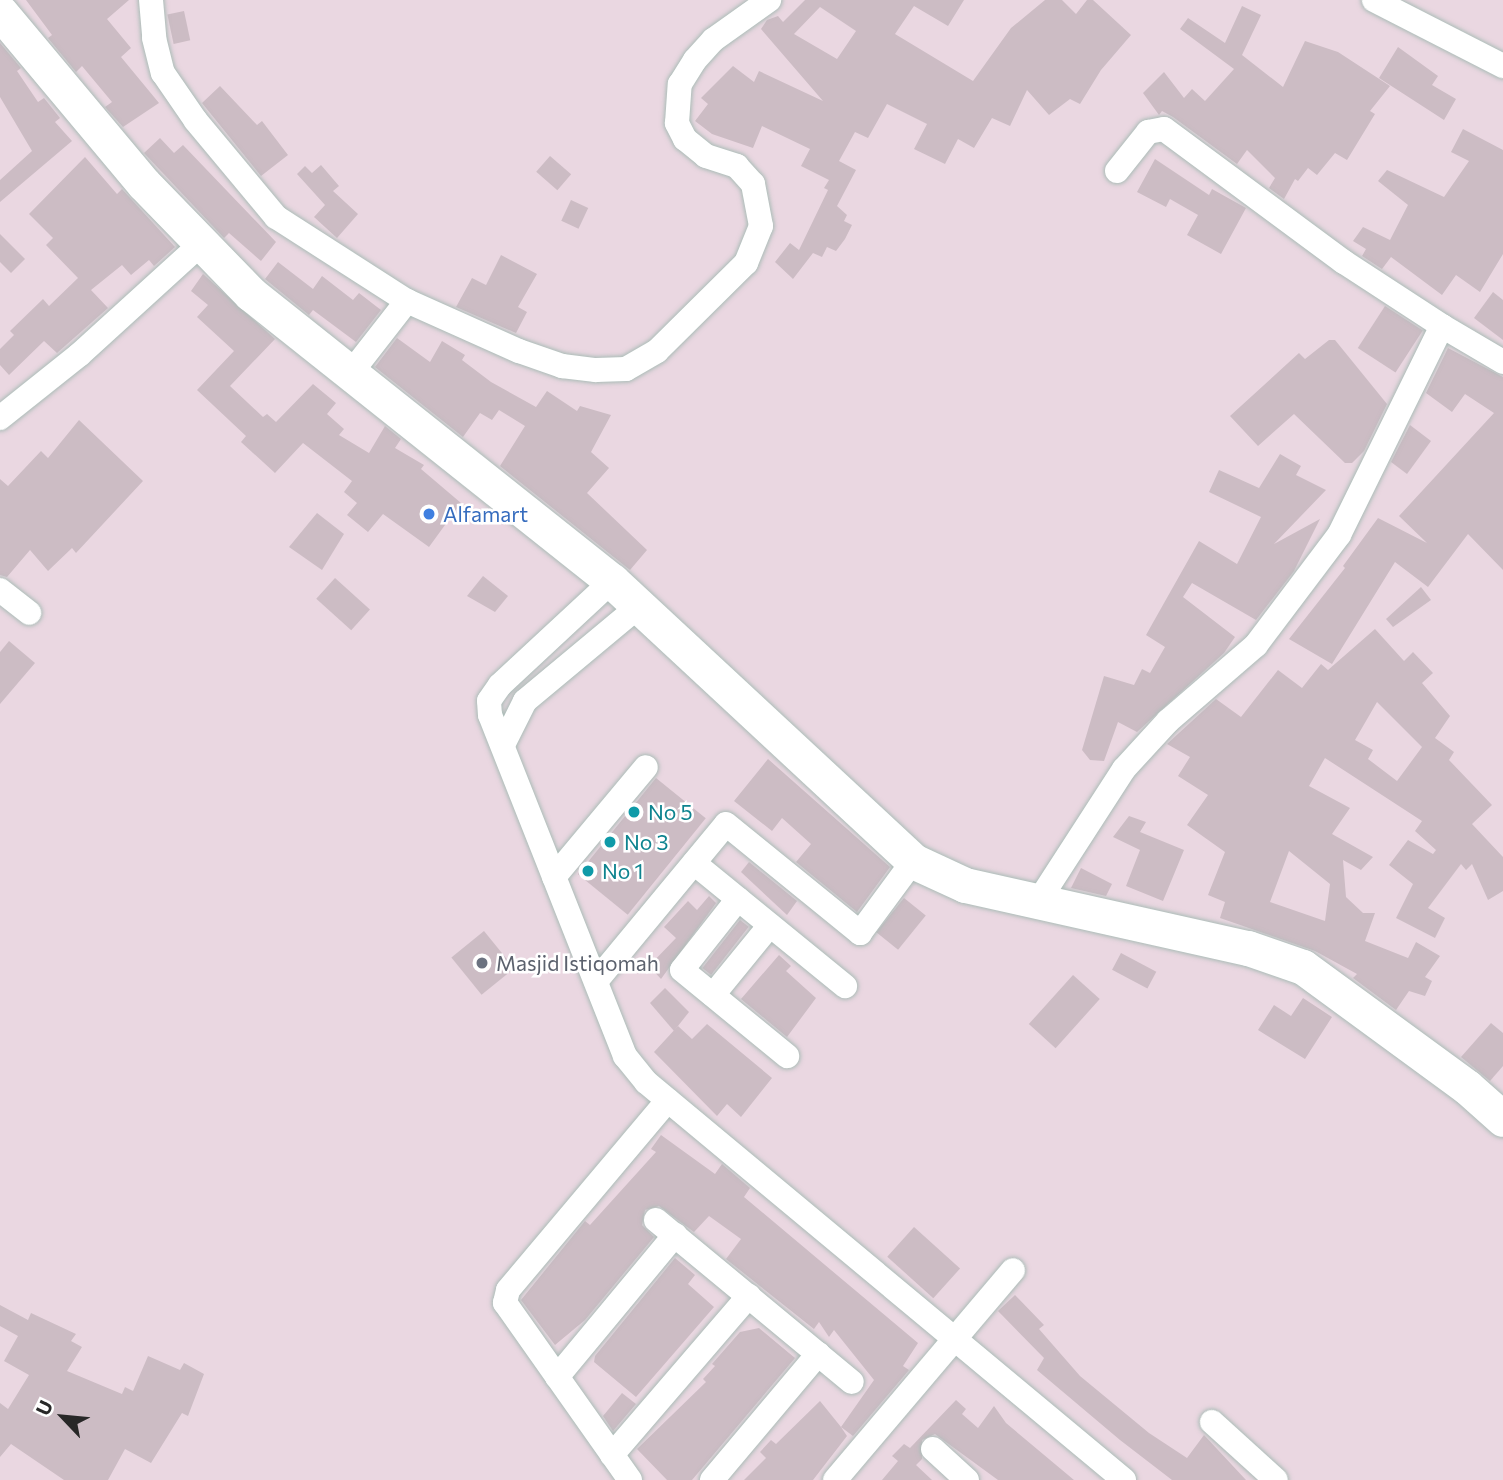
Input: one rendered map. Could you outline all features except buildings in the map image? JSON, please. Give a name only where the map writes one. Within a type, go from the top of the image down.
[{"type":"street","points":[[151,0],[154,38],[163,73],[237,173],[276,217],[407,301],[562,366],[626,369],[657,351],[746,263],[761,226],[753,184],[737,166],[696,148],[677,123],[680,84],[695,60],[713,40],[769,0]]},
{"type":"street","points":[[1374,0],[1503,66]]},
{"type":"street","points":[[0,12],[59,87],[201,244],[251,294],[612,581],[913,861],[965,885],[1248,948],[1303,967],[1467,1087],[1503,1119]]},
{"type":"street","points":[[1117,171],[1148,132],[1164,129],[1344,262],[1442,327],[1503,362]]},
{"type":"street","points":[[0,418],[201,244]]},
{"type":"street","points":[[350,374],[407,301]]},
{"type":"street","points":[[1038,902],[1124,769],[1168,721],[1256,645],[1339,535],[1442,327]]},
{"type":"street","points":[[612,581],[493,693],[490,715],[625,1056],[636,1073],[1124,1480]]},
{"type":"street","points":[[0,590],[29,614]]},
{"type":"street","points":[[503,745],[525,701],[639,606]]},
{"type":"street","points":[[554,877],[646,767]]},
{"type":"street","points":[[597,980],[726,824],[860,933],[913,861]]},
{"type":"street","points":[[694,863],[845,986]]},
{"type":"street","points":[[738,900],[682,970],[787,1056]]},
{"type":"street","points":[[713,995],[769,925]]},
{"type":"street","points":[[630,1480],[510,1314],[505,1303],[508,1290],[668,1100]]},
{"type":"street","points":[[557,1377],[665,1227],[852,1382]]},
{"type":"street","points":[[835,1480],[1013,1270]]},
{"type":"street","points":[[612,1455],[748,1296]]},
{"type":"street","points":[[712,1480],[818,1354]]},
{"type":"street","points":[[1212,1422],[1276,1480]]},
{"type":"street","points":[[933,1450],[967,1480]]},
{"type":"place","name":"Alfamart","points":[[429,514]]},
{"type":"place","name":"No 5","points":[[634,812]]},
{"type":"place","name":"No 3","points":[[610,842]]},
{"type":"place","name":"No 1","points":[[588,871]]},
{"type":"place","name":"Masjid Istiqomah","points":[[482,963]]}]
